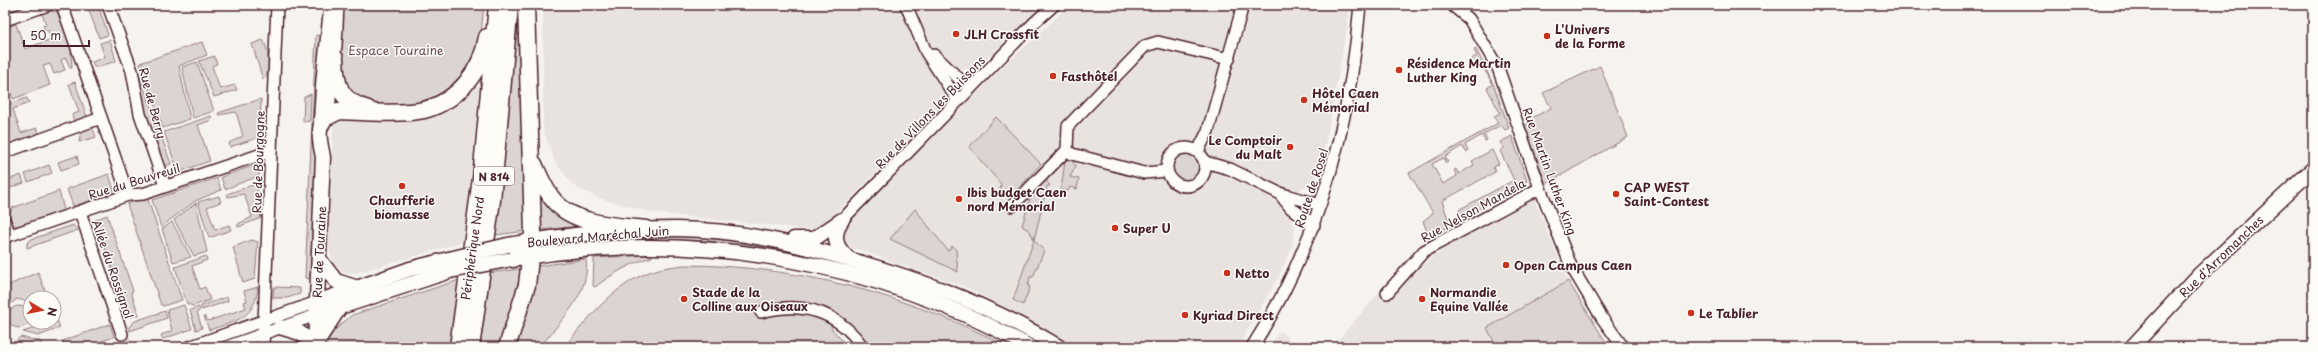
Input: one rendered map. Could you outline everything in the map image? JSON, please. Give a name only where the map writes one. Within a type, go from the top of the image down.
[{"type":"highway","points":[[507,347],[527,285],[531,248],[531,158],[526,5]]},
{"type":"highway","points":[[329,116],[339,111],[424,110],[440,104],[454,94],[471,77],[484,52],[489,21],[501,7]]},
{"type":"highway","name":"Périphérique Nord","points":[[458,347],[483,162],[501,7]]},
{"type":"highway","name":"Périphérique Nord","points":[[471,347],[492,200],[501,7]]},
{"type":"highway","points":[[335,58],[336,76],[344,96],[355,104],[381,111]]},
{"type":"highway","points":[[531,158],[550,194],[565,209],[594,221],[646,230]]},
{"type":"highway","points":[[509,255],[531,248]]},
{"type":"main road","points":[[319,130],[322,121],[329,116]]},
{"type":"main road","name":"Rue de Touraine","points":[[324,157],[327,149],[329,116]]},
{"type":"main road","name":"Rue de Touraine","points":[[315,346],[324,157],[319,130]]},
{"type":"main road","name":"Rue d'Arromanches","points":[[2132,347],[2199,275],[2313,169]]},
{"type":"main road","points":[[786,241],[795,238],[814,239],[842,220]]},
{"type":"main road","points":[[842,220],[835,239],[838,248],[848,258]]},
{"type":"main road","name":"Boulevard Maréchal Juin","points":[[531,248],[646,230],[714,231],[786,241],[910,277],[970,300],[1032,331],[1059,347]]},
{"type":"main road","name":"Boulevard Maréchal Juin","points":[[531,248],[674,247],[742,253],[833,269],[924,298],[984,323],[1030,347]]},
{"type":"main road","points":[[317,308],[340,307],[450,265],[471,254],[509,255]]},
{"type":"main road","points":[[317,308],[358,288],[410,269],[450,265],[509,255]]},
{"type":"main road","points":[[319,260],[336,281],[358,288]]},
{"type":"main road","points":[[280,327],[300,333],[315,346],[340,307]]},
{"type":"street","points":[[5,20],[48,5]]},
{"type":"street","points":[[62,5],[128,195]]},
{"type":"street","name":"Rue de Berry","points":[[108,5],[132,71],[140,114],[165,186]]},
{"type":"street","name":"Rue de Bourgogne","points":[[263,347],[277,5]]},
{"type":"street","name":"Rue de Touraine","points":[[319,130],[322,79],[330,5]]},
{"type":"street","name":"Rue de Touraine","points":[[329,116],[332,66],[335,58],[338,5]]},
{"type":"street","points":[[906,5],[926,52],[958,101]]},
{"type":"street","name":"Rue de Villons les Buissons","points":[[842,220],[1035,22],[1054,5]]},
{"type":"street","points":[[1198,151],[1208,131],[1243,5]]},
{"type":"street","name":"Route de Rosel","points":[[1252,347],[1284,292],[1314,225],[1334,160],[1344,118],[1360,5]]},
{"type":"street","name":"Route de Rosel","points":[[1358,24],[1366,5]]},
{"type":"street","name":"Rue Martin Luther King","points":[[1452,5],[1469,19],[1498,68],[1540,188],[1571,266],[1590,299],[1623,347]]},
{"type":"street","points":[[918,35],[939,61],[970,90]]},
{"type":"street","points":[[1012,206],[1067,150],[1068,126],[1145,46],[1158,42],[1229,59]]},
{"type":"street","points":[[5,152],[101,118]]},
{"type":"street","points":[[1189,148],[1198,151],[1205,162],[1203,176],[1197,183],[1188,186],[1173,181],[1167,170],[1168,160],[1176,150],[1189,148]]},
{"type":"street","points":[[1067,150],[1072,154],[1144,173],[1167,170]]},
{"type":"street","name":"Rue du Bouvreuil","points":[[7,236],[128,195],[143,194],[271,151]]},
{"type":"street","points":[[1205,162],[1230,168],[1279,193],[1320,205]]},
{"type":"street","name":"Rue Nelson Mandela","points":[[1387,292],[1424,251],[1540,188]]},
{"type":"street","points":[[1279,193],[1291,208],[1314,225]]},
{"type":"street","name":"Allée du Rossignol","points":[[80,212],[122,334]]},
{"type":"street","points":[[5,222],[7,236]]},
{"type":"street","points":[[761,312],[790,307],[820,312],[848,328],[863,347]]},
{"type":"street","points":[[189,347],[264,319],[317,308]]},
{"type":"street","points":[[231,347],[264,332],[280,327],[317,308]]},
{"type":"shaded area","points":[[543,5],[1043,5],[979,66],[971,69],[963,69],[950,63],[942,84],[944,99],[940,107],[824,226],[815,229],[804,229],[653,213],[598,198],[572,185],[554,160],[543,129]]},
{"type":"shaded area","points":[[1070,5],[1351,5],[1322,164],[1316,178],[1300,190],[1289,215],[1295,227],[1293,245],[1280,274],[1238,347],[1071,347],[1037,325],[968,288],[845,245],[841,237],[846,221],[972,95]]},
{"type":"shaded area","name":"Chaufferie biomasse","points":[[480,85],[464,242],[356,273],[342,272],[333,264],[328,244],[333,128],[336,120],[345,117],[428,118],[449,111]]},
{"type":"shaded area","points":[[1533,196],[1568,281],[1487,328],[1497,347],[1332,347],[1383,288],[1389,294],[1414,265],[1418,267],[1432,258],[1434,253],[1436,255],[1440,253],[1439,250]]},
{"type":"shaded area","points":[[1280,331],[1299,347],[1269,347]]},
{"type":"green space","points":[[87,5],[98,5],[108,35],[99,38]]},
{"type":"green space","name":"Espace Touraine","points":[[341,5],[484,5],[478,48],[470,66],[459,81],[445,92],[430,100],[394,106],[357,102],[339,72]]},
{"type":"green space","points":[[518,5],[521,5],[526,231],[496,235]]},
{"type":"green space","points":[[50,11],[57,12],[61,15],[71,50],[72,68],[70,68],[66,58],[61,60],[65,70],[54,74],[50,64],[43,66],[50,85],[13,99],[5,77],[5,28],[16,24],[25,49],[51,39],[48,30],[45,30],[43,26],[46,24],[42,14]]},
{"type":"green space","points":[[316,35],[324,36],[319,81],[310,279],[305,278]]},
{"type":"green space","points":[[110,40],[116,61],[94,67],[92,62],[105,57],[100,43]]},
{"type":"green space","points":[[263,40],[268,54],[268,72],[263,80],[252,44]]},
{"type":"green space","points":[[202,42],[207,55],[179,66],[190,119],[163,128],[140,63]]},
{"type":"green space","points":[[1476,49],[1494,86],[1509,128],[1505,130],[1501,125],[1484,134],[1487,140],[1485,141],[1482,135],[1465,145],[1468,151],[1466,152],[1462,146],[1445,157],[1448,162],[1446,163],[1443,158],[1432,164],[1443,184],[1457,176],[1454,170],[1456,169],[1459,174],[1474,165],[1472,161],[1492,150],[1499,164],[1493,167],[1495,172],[1442,201],[1447,216],[1453,224],[1429,237],[1423,221],[1433,213],[1409,173],[1498,123],[1494,116],[1500,113],[1487,88],[1493,84],[1481,64],[1475,67],[1471,59],[1477,56],[1474,50]]},
{"type":"green space","points":[[214,56],[217,64],[212,66],[220,89],[235,85],[237,90],[214,97],[199,61]]},
{"type":"green space","points":[[135,62],[171,164],[163,167],[144,112],[132,63]]},
{"type":"green space","points":[[197,62],[214,111],[193,118],[182,67]]},
{"type":"green space","points":[[1600,66],[1628,137],[1546,184],[1525,126],[1530,119],[1551,108],[1543,93]]},
{"type":"green space","points":[[75,82],[87,117],[74,121],[72,115],[79,112],[69,84]]},
{"type":"green space","points":[[311,94],[310,121],[303,122],[304,97]]},
{"type":"green space","points":[[27,98],[29,103],[13,109],[21,133],[37,128],[39,134],[5,145],[5,139],[9,137],[6,120],[8,104]]},
{"type":"green space","points":[[261,99],[260,137],[230,147],[229,143],[243,136],[236,112],[219,115],[218,113]]},
{"type":"green space","points":[[211,116],[212,120],[198,125],[210,161],[178,172],[164,132]]},
{"type":"green space","points":[[996,117],[1041,164],[1017,190],[1011,192],[1000,190],[1001,184],[969,147]]},
{"type":"green space","points":[[92,126],[96,137],[79,142],[81,130]]},
{"type":"green space","points":[[1512,136],[1527,181],[1459,220],[1458,213],[1460,209],[1514,180],[1500,151],[1504,148],[1500,142]]},
{"type":"green space","points":[[1185,153],[1195,157],[1199,167],[1195,177],[1185,181],[1175,177],[1171,167],[1175,157]]},
{"type":"green space","points":[[77,156],[79,164],[61,170],[58,162]]},
{"type":"green space","points":[[1071,159],[1076,166],[1070,177],[1079,179],[1077,189],[1070,187],[1068,191],[1061,190],[1065,160]]},
{"type":"green space","points":[[49,165],[52,173],[28,182],[25,174]]},
{"type":"green space","points":[[255,165],[260,166],[259,176],[225,189],[221,177]]},
{"type":"green space","points":[[109,174],[114,190],[113,194],[73,206],[67,189]]},
{"type":"green space","points":[[21,175],[24,183],[5,190],[5,181]]},
{"type":"green space","points":[[217,178],[221,190],[195,201],[161,227],[152,200]]},
{"type":"green space","points":[[1046,180],[1050,186],[1047,186],[1034,240],[1030,231],[1022,226],[1031,195]]},
{"type":"green space","points":[[536,182],[579,226],[541,230]]},
{"type":"green space","points":[[258,183],[257,205],[261,218],[238,227],[238,224],[252,217],[244,194],[228,197],[227,194]]},
{"type":"green space","points":[[59,191],[64,210],[17,226],[12,224],[9,217],[12,208]]},
{"type":"green space","points":[[219,196],[221,202],[207,207],[215,230],[229,225],[231,230],[209,238],[198,202]]},
{"type":"green space","points":[[147,197],[182,300],[163,306],[161,305],[127,204]]},
{"type":"green space","points":[[196,203],[207,252],[194,256],[174,220]]},
{"type":"green space","points":[[915,209],[948,251],[952,246],[956,249],[958,272],[890,239]]},
{"type":"green space","points":[[107,215],[133,291],[131,292],[139,315],[129,317],[95,220]]},
{"type":"green space","points":[[172,222],[191,257],[173,262],[162,229]]},
{"type":"green space","points":[[73,225],[78,230],[27,248],[27,243],[32,239]]},
{"type":"green space","points":[[637,236],[695,237],[766,245],[884,272],[882,278],[816,260],[590,244],[586,239]]},
{"type":"green space","points":[[252,240],[258,242],[255,279],[243,283],[233,247]]},
{"type":"green space","points":[[1034,240],[1044,251],[1033,277],[1030,277],[1028,286],[1030,287],[1023,305],[1013,300]]},
{"type":"green space","points":[[651,255],[652,257],[629,266],[615,273],[595,287],[593,286],[594,258]]},
{"type":"green space","points":[[206,256],[207,260],[192,266],[200,289],[205,287],[210,300],[193,306],[187,304],[175,267]]},
{"type":"green space","points":[[586,259],[584,284],[579,295],[565,317],[540,347],[480,347],[490,273]]},
{"type":"green space","points":[[683,265],[726,266],[768,270],[851,286],[931,312],[1009,347],[870,347],[847,322],[835,314],[822,307],[808,303],[793,302],[777,303],[760,307],[781,312],[811,313],[835,323],[831,328],[848,347],[564,347],[601,305],[634,279],[651,271]]},
{"type":"green space","points":[[38,272],[45,290],[22,290],[22,300],[17,299],[5,308],[5,287]]},
{"type":"green space","points":[[462,279],[450,347],[326,347],[333,329],[336,329],[352,315]]},
{"type":"green space","points":[[1568,281],[1609,347],[1497,347],[1487,328]]},
{"type":"green space","points":[[258,287],[253,306],[248,312],[236,321],[209,330],[204,316],[208,321],[246,308],[244,302],[247,301],[244,291]]},
{"type":"green space","points":[[274,287],[300,288],[300,294],[287,298],[273,298]]},
{"type":"green space","points":[[227,297],[228,301],[202,310],[201,306]]},
{"type":"green space","points":[[184,305],[192,329],[163,339],[161,335],[172,331],[167,310]]},
{"type":"green space","points":[[15,307],[22,307],[22,327],[19,328],[15,327],[9,321],[8,317],[9,313]]},
{"type":"green space","points":[[199,307],[200,310],[197,312],[202,328],[196,330],[190,310]]},
{"type":"green space","points":[[165,311],[167,318],[130,331],[129,327],[135,321]]},
{"type":"green space","points":[[110,324],[114,337],[84,347],[66,347],[62,341]]},
{"type":"green space","points":[[29,330],[54,330],[38,336],[23,332]]},
{"type":"green space","points":[[20,337],[40,341],[42,346],[20,347],[17,340]]},
{"type":"tunnel","points":[[122,334],[127,347]]},
{"type":"place","name":"JLH Crossfit","points":[[956,34]]},
{"type":"place","name":"L'Univers de la Forme","points":[[1547,36]]},
{"type":"place","name":"Résidence Martin Luther King","points":[[1399,70]]},
{"type":"place","name":"Fasthôtel","points":[[1053,76]]},
{"type":"place","name":"Hôtel Caen Mémorial","points":[[1304,100]]},
{"type":"place","name":"Le Comptoir du Malt","points":[[1290,147]]},
{"type":"place","name":"Chaufferie biomasse","points":[[402,186]]},
{"type":"place","name":"CAP WEST Saint-Contest","points":[[1616,194]]},
{"type":"place","name":"Ibis budget Caen nord Mémorial","points":[[959,199]]},
{"type":"place","name":"Super U","points":[[1115,228]]},
{"type":"place","name":"Open Campus Caen","points":[[1506,265]]},
{"type":"place","name":"Netto","points":[[1227,273]]},
{"type":"place","name":"Stade de la Colline aux Oiseaux","points":[[684,299]]},
{"type":"place","name":"Normandie Equine Vallée","points":[[1422,299]]},
{"type":"place","name":"Le Tablier","points":[[1691,313]]},
{"type":"place","name":"Kyriad Direct","points":[[1185,315]]}]
